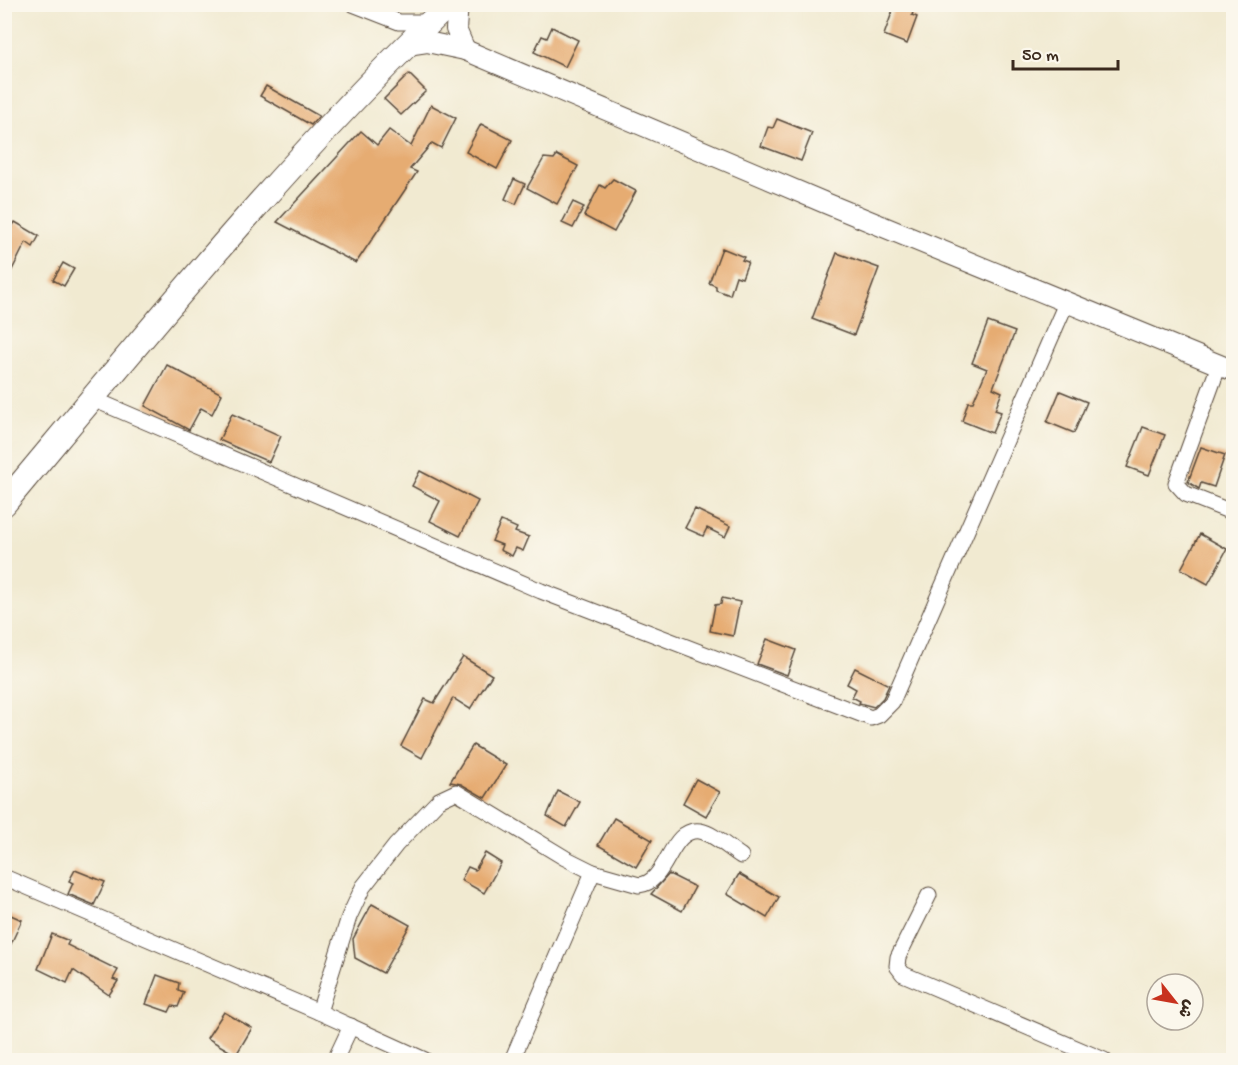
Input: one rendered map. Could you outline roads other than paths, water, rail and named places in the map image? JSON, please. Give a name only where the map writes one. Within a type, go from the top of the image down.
[{"type":"main road","points":[[4,504],[240,223],[407,45],[449,4]]},
{"type":"street","points":[[352,4],[399,22],[430,22]]},
{"type":"street","points":[[458,4],[456,29],[465,50]]},
{"type":"street","points":[[407,45],[428,42],[465,50],[823,202],[1226,368],[1176,483],[1186,494],[1233,513]]},
{"type":"street","points":[[93,399],[541,591],[871,718],[879,715],[892,702],[1067,301]]},
{"type":"street","points":[[319,1012],[349,917],[363,887],[396,845],[439,800],[450,793],[461,794],[565,858],[593,872],[639,885],[646,885],[653,879],[679,841],[689,832],[702,831],[741,856]]},
{"type":"street","points":[[512,1060],[593,872]]},
{"type":"street","points":[[4,877],[425,1060]]},
{"type":"street","points":[[929,895],[898,957],[897,966],[903,974],[1104,1060]]},
{"type":"street","points":[[335,1060],[351,1026]]}]
